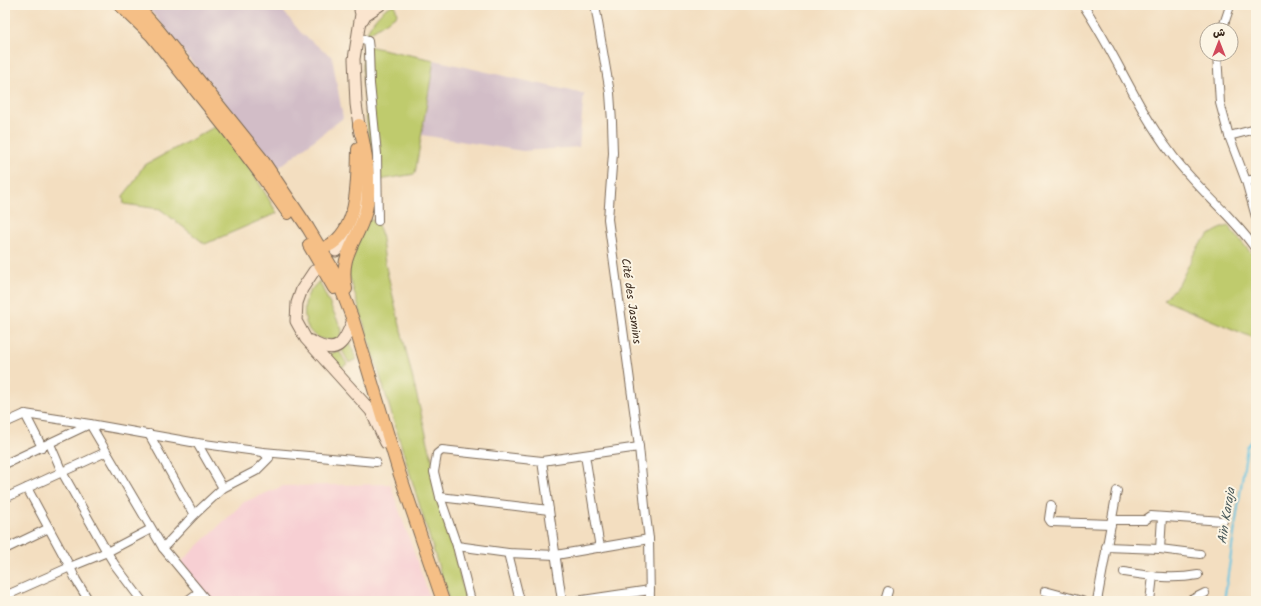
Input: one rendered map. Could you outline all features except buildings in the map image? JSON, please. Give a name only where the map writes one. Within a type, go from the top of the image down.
[{"type":"main road","points":[[120,5],[152,36],[259,172],[299,228],[353,320]]},
{"type":"main road","points":[[136,5],[191,70],[261,158],[308,228],[335,273],[353,320],[399,472],[443,601]]},
{"type":"main road","points":[[336,251],[350,233],[355,223],[362,199],[363,177],[354,78],[354,59],[357,38],[366,10],[380,5]]},
{"type":"main road","points":[[306,339],[324,347],[336,347],[346,338],[353,320],[344,267],[347,254],[366,213],[368,192],[362,138],[359,125]]},
{"type":"main road","points":[[321,249],[330,246],[341,235],[349,221],[354,207],[359,125]]},
{"type":"main road","points":[[314,271],[302,288],[297,302],[296,320],[306,339],[371,411],[399,472]]},
{"type":"street","name":"Cité des Jasmins","points":[[596,5],[612,115],[613,153],[608,219],[649,539],[650,601]]},
{"type":"street","points":[[1084,5],[1098,27],[1155,131],[1170,153],[1239,228],[1256,250]]},
{"type":"street","points":[[1224,22],[1229,6]]},
{"type":"street","points":[[357,38],[368,41],[370,84],[377,154],[378,221]]},
{"type":"street","points":[[1218,62],[1220,102],[1229,136],[1246,181],[1256,217]]},
{"type":"street","points":[[1229,136],[1256,129]]},
{"type":"street","points":[[1246,181],[1256,179]]},
{"type":"street","points":[[25,414],[46,445],[115,565],[142,601]]},
{"type":"street","points":[[5,423],[25,414],[263,452],[376,462]]},
{"type":"street","points":[[5,464],[90,424]]},
{"type":"street","points":[[90,424],[163,548],[207,601]]},
{"type":"street","points":[[148,434],[194,515]]},
{"type":"street","points":[[197,442],[223,488]]},
{"type":"street","points":[[471,601],[457,546],[440,497],[434,472],[437,454],[442,450],[542,461],[638,447]]},
{"type":"street","points":[[5,498],[106,452]]},
{"type":"street","points":[[163,548],[194,515],[223,488],[256,471],[268,458],[263,452]]},
{"type":"street","points":[[585,455],[600,548]]},
{"type":"street","points":[[542,461],[562,601]]},
{"type":"street","points":[[27,488],[76,580],[89,601]]},
{"type":"street","points":[[1097,601],[1117,491]]},
{"type":"street","points":[[440,497],[549,510]]},
{"type":"street","points":[[1051,505],[1049,519],[1051,522],[1111,522],[1145,520],[1151,516],[1223,521]]},
{"type":"street","points":[[1160,549],[1162,517]]},
{"type":"street","points":[[5,549],[49,528]]},
{"type":"street","points":[[5,596],[107,552],[151,528]]},
{"type":"street","points":[[457,546],[508,552],[556,555],[649,539]]},
{"type":"street","points":[[1106,547],[1160,549],[1200,554]]},
{"type":"street","points":[[508,552],[520,601]]},
{"type":"street","points":[[1124,572],[1181,578],[1198,575]]},
{"type":"street","points":[[1150,601],[1153,576]]},
{"type":"street","points":[[576,601],[650,590]]},
{"type":"street","points":[[885,601],[888,591]]},
{"type":"street","points":[[1045,591],[1082,601]]},
{"type":"street","points":[[187,601],[199,592]]},
{"type":"street","points":[[1189,601],[1205,593]]},
{"type":"shaded area","points":[[146,5],[278,5],[302,34],[332,57],[343,118],[278,168]]},
{"type":"shaded area","points":[[434,60],[584,94],[579,147],[523,151],[422,135]]},
{"type":"shaded area","points":[[390,484],[431,601],[212,601],[180,563],[244,502],[283,486]]},
{"type":"green space","points":[[395,5],[397,15],[366,35],[370,26],[381,12],[390,6]]},
{"type":"green space","points":[[363,45],[434,60],[415,174],[373,181],[363,82]]},
{"type":"green space","points":[[218,125],[252,171],[277,213],[205,244],[160,209],[124,204],[123,196],[134,182],[143,166]]},
{"type":"green space","points":[[368,219],[376,221],[381,232],[385,263],[466,601],[449,601],[348,272],[351,257]]},
{"type":"green space","points":[[1228,226],[1256,259],[1256,339],[1164,300],[1177,286],[1201,243],[1216,231]]},
{"type":"green space","points":[[319,281],[342,330],[341,335],[336,340],[316,337],[310,331],[306,321],[305,303],[311,290]]},
{"type":"green space","points":[[350,342],[356,359],[349,363],[342,350]]},
{"type":"green space","points":[[339,351],[347,364],[341,368],[328,354]]},
{"type":"waterway","name":"Aïn Karaja","points":[[1224,601],[1247,447],[1256,436]]}]
